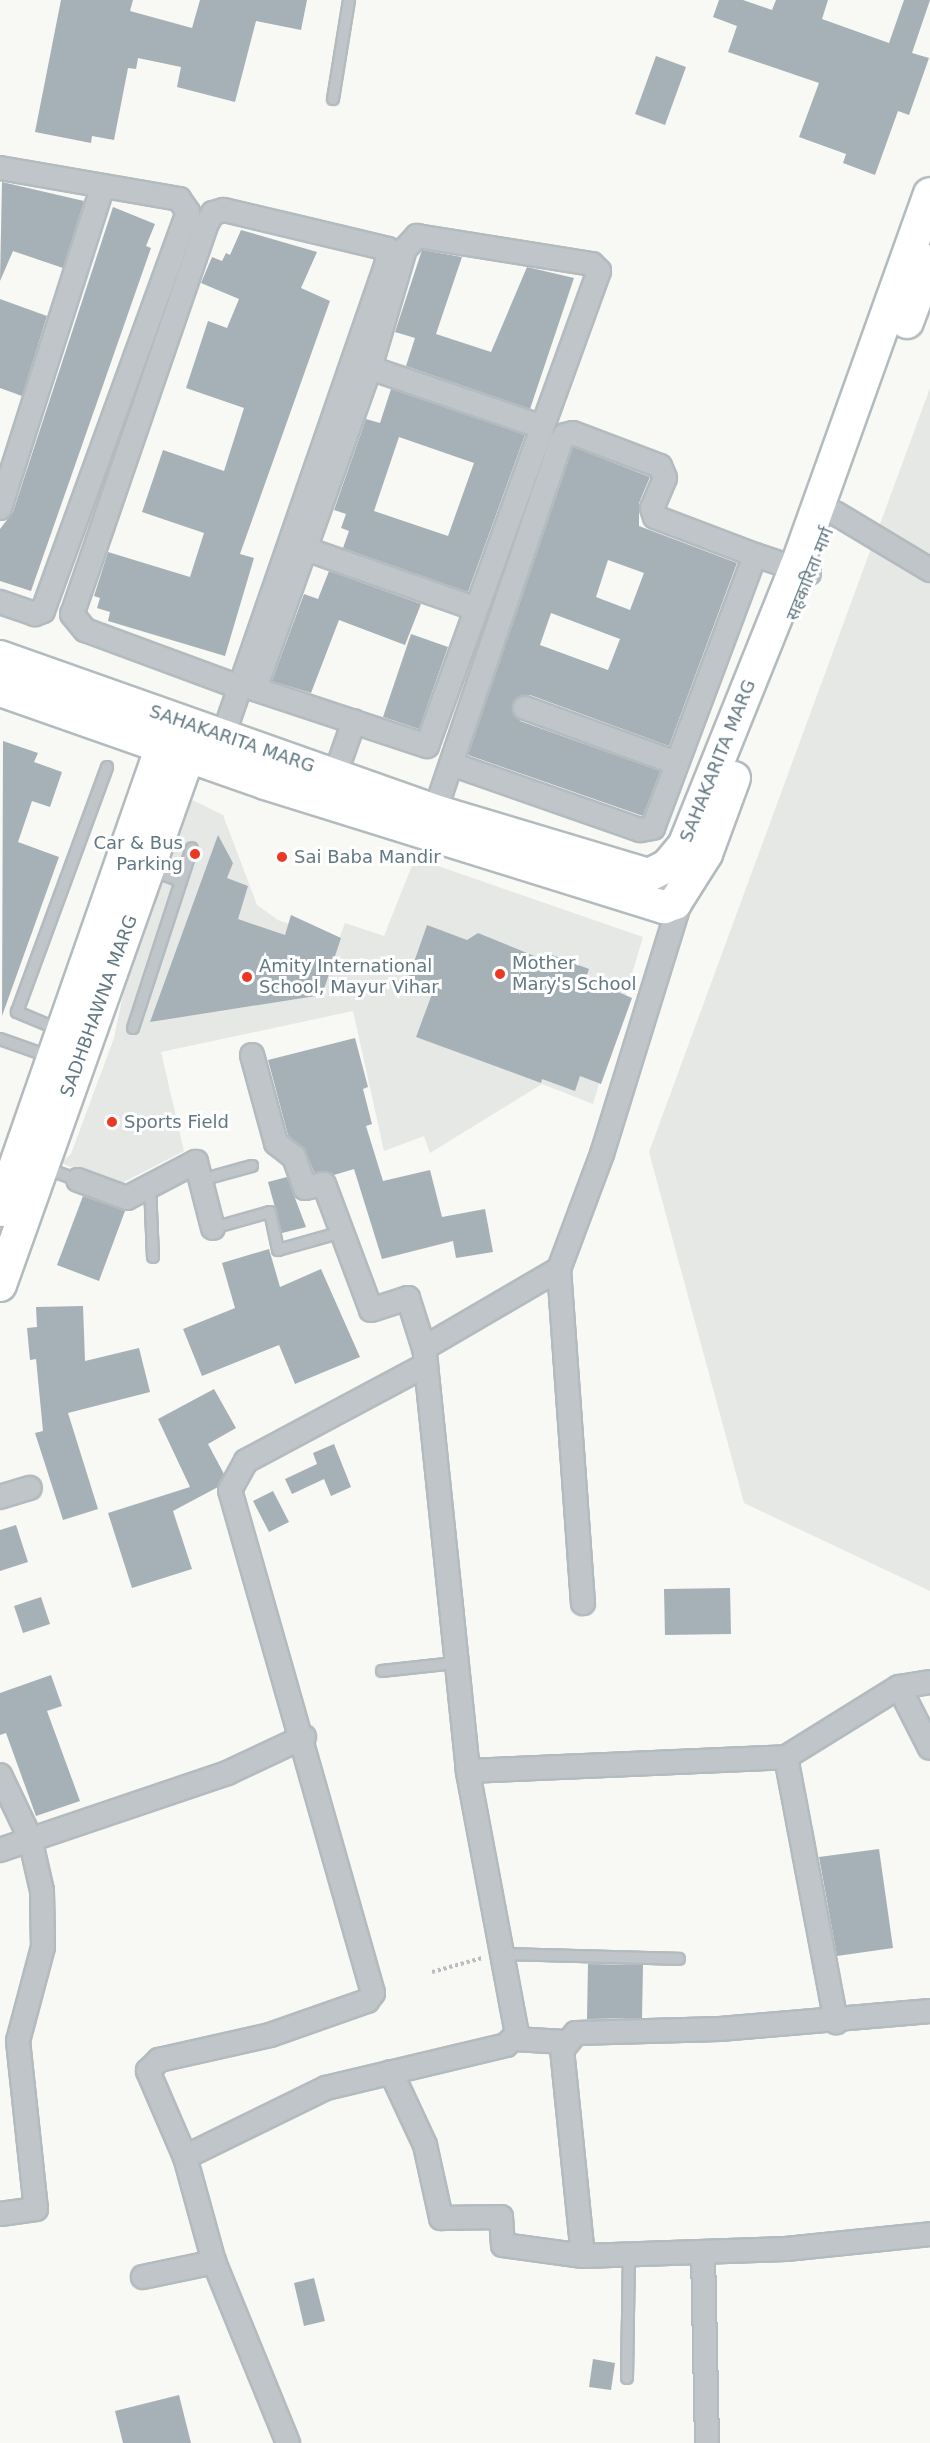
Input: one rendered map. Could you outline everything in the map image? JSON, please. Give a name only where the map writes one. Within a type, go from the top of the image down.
[{"type":"street","points":[[0,168],[102,189],[178,199],[188,212],[43,611],[35,614],[0,602]]},
{"type":"street","points":[[0,508],[102,189]]},
{"type":"street","name":"SAHAKARITA MARG","points":[[0,657],[435,811],[649,875],[660,870],[684,846],[802,571],[930,194]]},
{"type":"street","points":[[198,727],[239,687],[388,249],[224,210],[213,213],[207,223],[72,614],[85,630],[239,687]]},
{"type":"street","points":[[417,236],[592,264],[599,271],[542,427],[427,746],[255,689],[370,368],[409,240],[417,236]]},
{"type":"street","name":"सहकारिता मार्ग","points":[[681,894],[706,854],[802,571],[835,513],[930,261]]},
{"type":"street","points":[[370,368],[542,427]]},
{"type":"street","points":[[435,811],[565,435],[573,433],[660,466],[665,478],[652,508],[655,517],[802,571]]},
{"type":"street","points":[[835,513],[930,570]]},
{"type":"street","points":[[306,549],[476,609]]},
{"type":"street","points":[[452,764],[648,831],[755,555]]},
{"type":"street","name":"SAHAKARITA MARG","points":[[0,690],[175,752],[664,907],[681,894]]},
{"type":"street","points":[[525,708],[676,763]]},
{"type":"street","points":[[335,775],[354,721]]},
{"type":"street","name":"SADHBHAWNA MARG","points":[[0,1210],[58,1044],[175,752],[198,727]]},
{"type":"street","name":"SADHBHAWNA MARG","points":[[0,1285],[148,868],[175,752]]},
{"type":"street","points":[[583,1603],[559,1269],[602,1154],[677,912],[681,894],[660,870]]},
{"type":"street","points":[[252,1055],[276,1143],[294,1157],[305,1188],[324,1184],[371,1310],[408,1298],[425,1357],[468,1771],[514,2039]]},
{"type":"street","points":[[78,1180],[127,1198],[196,1162],[213,1228]]},
{"type":"street","points":[[288,2443],[214,2262],[185,2157],[148,2076],[150,2066],[270,2035],[367,2001],[373,1994],[304,1737],[230,1490],[246,1461],[425,1357],[559,1269]]},
{"type":"street","points":[[0,1497],[30,1488]]},
{"type":"street","points":[[468,1771],[786,1757],[899,1687],[930,1682]]},
{"type":"street","points":[[899,1687],[930,1748]]},
{"type":"street","points":[[0,1850],[227,1773],[304,1737]]},
{"type":"street","points":[[786,1757],[836,2022]]},
{"type":"street","points":[[0,1775],[30,1838],[42,1891],[43,1947],[18,2041],[36,2210],[0,2214]]},
{"type":"street","points":[[185,2157],[326,2088],[514,2039],[564,2042],[576,2032],[836,2022],[930,2011]]},
{"type":"street","points":[[564,2042],[574,2199],[583,2256]]},
{"type":"street","points":[[391,2072],[425,2145],[441,2218],[501,2217],[503,2245],[583,2256],[703,2252],[930,2234]]},
{"type":"street","points":[[703,2252],[707,2443]]},
{"type":"street","points":[[143,2277],[214,2262]]},
{"type":"lane","points":[[333,99],[349,0]]},
{"type":"lane","points":[[58,1044],[17,1012],[107,767]]},
{"type":"lane","points":[[133,1028],[192,848]]},
{"type":"lane","points":[[148,868],[181,881]]},
{"type":"lane","points":[[0,1050],[0,1039],[58,1044]]},
{"type":"lane","points":[[42,1166],[78,1180]]},
{"type":"lane","points":[[201,1180],[252,1166]]},
{"type":"lane","points":[[150,1186],[153,1257]]},
{"type":"lane","points":[[213,1228],[270,1212],[278,1250],[342,1232]]},
{"type":"lane","points":[[382,1671],[455,1663]]},
{"type":"lane","points":[[500,1954],[679,1959]]},
{"type":"lane","points":[[627,2378],[629,2254]]},
{"type":"path","points":[[432,1972],[500,1954]]},
{"type":"shaded area","points":[[930,388],[930,1591],[744,1503],[649,1152]]},
{"type":"shaded area","points":[[176,792],[223,815],[257,905],[278,920],[338,942],[345,923],[384,936],[415,858],[643,937],[593,1104],[542,1084],[430,1153],[424,1136],[384,1151],[353,1011],[161,1052],[184,1151],[118,1185],[61,1163],[71,1154],[114,1038],[149,869]]},
{"type":"building","points":[[61,0],[133,0],[130,11],[192,28],[200,0],[307,0],[301,30],[256,21],[235,102],[177,87],[181,67],[138,58],[136,69],[128,68],[114,140],[92,136],[91,143],[35,132]]},
{"type":"building","points":[[719,0],[743,0],[772,10],[776,0],[828,0],[822,19],[889,43],[904,0],[930,0],[912,53],[929,58],[909,115],[898,111],[875,175],[843,163],[846,154],[799,137],[819,83],[728,52],[737,26],[713,17]]},
{"type":"building","points":[[656,56],[686,67],[665,125],[635,114]]},
{"type":"building","points":[[2,182],[84,201],[63,268],[13,251],[0,281]]},
{"type":"building","points":[[113,207],[155,224],[146,246],[151,248],[31,591],[0,581],[0,529],[13,512]]},
{"type":"building","points":[[241,230],[317,252],[301,288],[330,301],[240,554],[254,558],[225,656],[108,621],[110,612],[97,608],[100,598],[94,596],[108,552],[190,577],[204,533],[142,512],[163,450],[224,471],[244,408],[186,388],[208,321],[227,328],[239,299],[201,283],[212,257],[222,261],[226,253],[230,255]]},
{"type":"building","points":[[422,250],[462,257],[436,334],[491,352],[527,267],[574,278],[530,409],[406,366],[415,338],[395,332]]},
{"type":"building","points":[[0,299],[47,316],[22,396],[0,388]]},
{"type":"building","points":[[391,389],[525,435],[468,592],[343,548],[349,531],[341,528],[346,514],[334,510],[366,419],[380,423]],"holes":[[[399,437],[474,463],[448,536],[374,511]]]},
{"type":"building","points":[[573,447],[650,477],[639,503],[639,526],[737,563],[669,746],[530,695],[513,703],[520,721],[660,771],[643,816],[468,755]],"holes":[[[608,560],[644,573],[630,610],[596,597]],[[551,613],[620,639],[608,670],[540,645]]]},
{"type":"building","points":[[329,571],[421,604],[405,645],[339,620],[311,693],[272,681],[304,594],[318,599]]},
{"type":"building","points":[[411,634],[448,647],[419,729],[383,717]]},
{"type":"building","points":[[3,741],[38,753],[34,762],[62,772],[50,807],[32,801],[18,842],[59,857],[2,1016]]},
{"type":"building","name":"Amity International School, Mayur Vihar","points":[[218,835],[233,863],[227,878],[248,886],[238,919],[285,935],[291,915],[341,938],[322,995],[150,1022]]},
{"type":"building","points":[[427,925],[467,940],[478,933],[549,962],[552,955],[589,969],[586,978],[632,998],[601,1084],[580,1076],[575,1091],[542,1079],[541,1083],[416,1037],[432,994],[406,985]]},
{"type":"building","points":[[355,1038],[368,1087],[363,1089],[372,1124],[366,1126],[383,1181],[430,1170],[442,1217],[485,1209],[493,1252],[456,1258],[453,1241],[382,1259],[354,1169],[334,1175],[314,1172],[306,1152],[288,1135],[268,1060]]},
{"type":"building","points":[[287,1177],[306,1227],[282,1233],[268,1182]]},
{"type":"building","points":[[83,1196],[125,1211],[99,1281],[57,1265]]},
{"type":"building","points":[[269,1249],[280,1287],[321,1269],[360,1357],[295,1384],[279,1345],[202,1376],[183,1329],[235,1308],[222,1263]]},
{"type":"building","points":[[83,1306],[85,1361],[139,1348],[150,1392],[68,1413],[98,1509],[63,1520],[35,1433],[43,1431],[36,1359],[30,1360],[27,1328],[37,1327],[36,1307]]},
{"type":"building","points":[[214,1389],[236,1428],[208,1444],[224,1474],[218,1487],[173,1511],[192,1569],[132,1588],[108,1513],[190,1487],[158,1419]]},
{"type":"building","points":[[334,1444],[351,1487],[331,1496],[324,1479],[292,1494],[285,1479],[317,1464],[313,1453]]},
{"type":"building","points":[[273,1491],[289,1522],[269,1532],[253,1501]]},
{"type":"building","points":[[16,1525],[28,1562],[0,1571],[0,1530]]},
{"type":"building","points":[[730,1588],[731,1634],[665,1635],[664,1589]]},
{"type":"building","points":[[41,1597],[50,1624],[23,1633],[14,1606]]},
{"type":"building","points":[[51,1675],[62,1706],[47,1711],[80,1801],[36,1816],[6,1733],[0,1735],[0,1693]]},
{"type":"building","points":[[879,1849],[893,1948],[837,1956],[819,1857]]},
{"type":"building","points":[[588,1964],[643,1965],[642,2018],[587,2019]]},
{"type":"building","points":[[314,2278],[325,2321],[304,2326],[294,2283]]},
{"type":"building","points":[[593,2359],[615,2363],[611,2390],[589,2387]]},
{"type":"building","points":[[179,2395],[191,2443],[123,2443],[115,2411]]},
{"type":"place","name":"Car & Bus Parking","points":[[195,854]]},
{"type":"place","name":"Sai Baba Mandir","points":[[282,857]]},
{"type":"place","name":"Mother Mary's School","points":[[500,974]]},
{"type":"place","name":"Amity International School, Mayur Vihar","points":[[247,977]]},
{"type":"place","name":"Sports Field","points":[[112,1122]]}]
